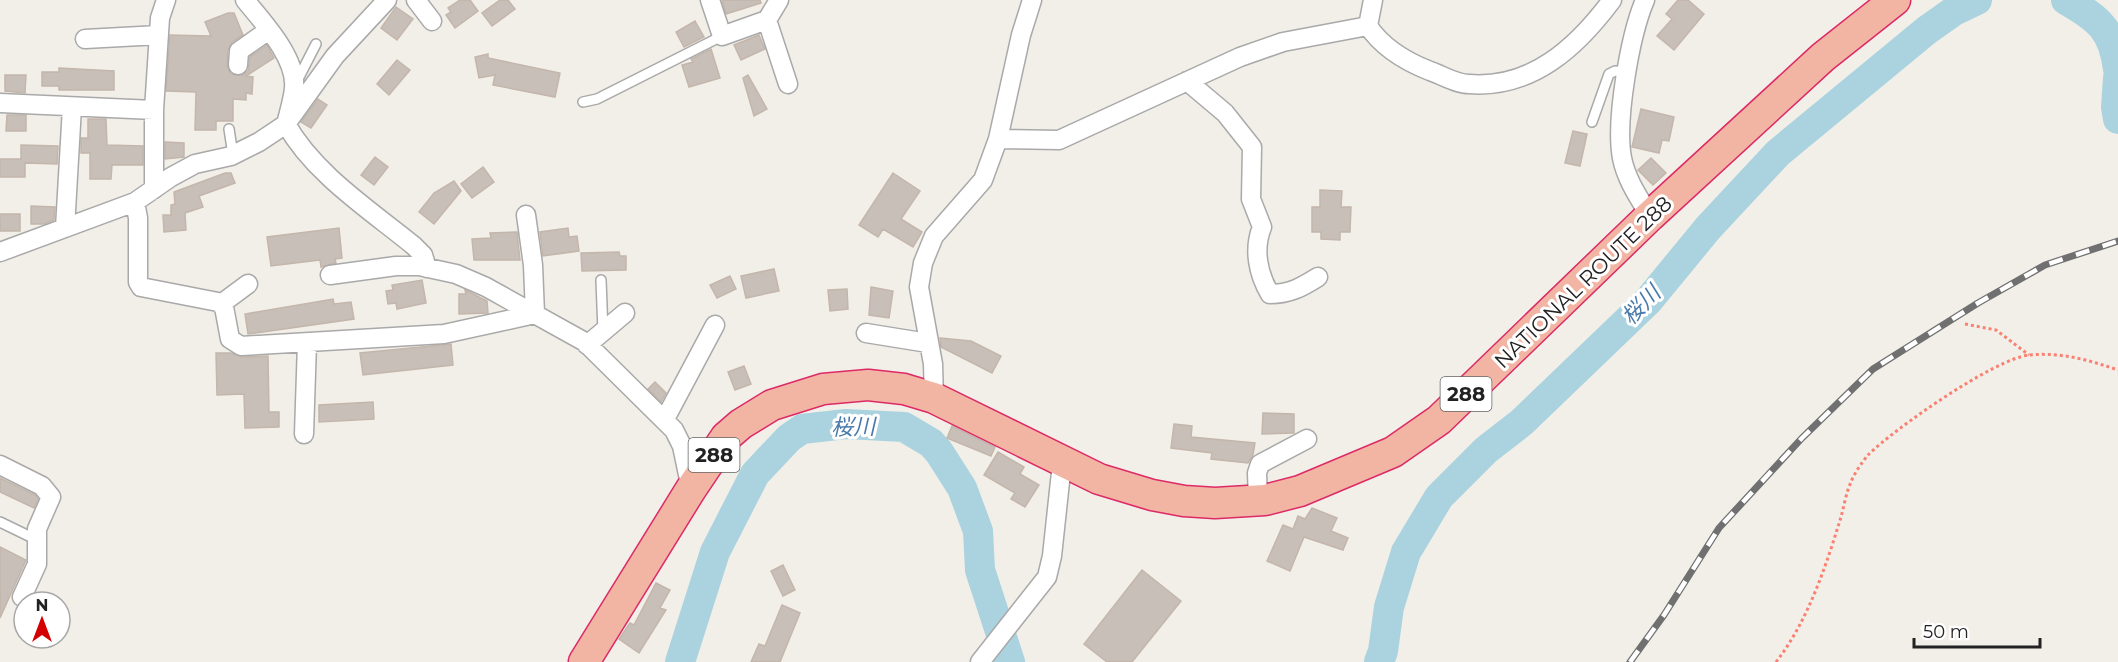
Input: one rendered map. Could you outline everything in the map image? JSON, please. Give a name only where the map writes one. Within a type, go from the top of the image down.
[{"type":"highway","name":"NATIONAL ROUTE 288","points":[[934,398],[1062,463],[1099,479],[1152,495],[1205,502],[1258,500],[1300,492],[1329,481],[1393,452],[1439,420],[1650,216],[1822,57],[1895,0]]},
{"type":"highway","name":"288","points":[[584,662],[691,489],[726,437],[741,424],[772,405],[823,389],[868,385],[904,389],[934,398]]},
{"type":"street","points":[[245,0],[279,43],[295,85],[286,124],[292,135],[320,167],[414,246],[423,255],[428,268]]},
{"type":"street","points":[[0,252],[135,202],[195,164],[233,155],[286,124],[335,56],[387,0]]},
{"type":"street","points":[[416,0],[432,21]]},
{"type":"street","points":[[710,0],[722,36],[767,20],[779,0]]},
{"type":"street","points":[[1368,26],[1373,0]]},
{"type":"street","points":[[1368,26],[1392,50],[1424,68],[1467,85],[1499,84],[1524,78],[1558,57],[1575,43],[1612,0]]},
{"type":"street","points":[[1645,0],[1628,72],[1620,127],[1622,160],[1627,175],[1650,216]]},
{"type":"street","points":[[154,189],[154,110],[163,2]]},
{"type":"street","points":[[934,398],[935,384],[919,287],[923,263],[934,236],[983,180],[998,139],[1030,2]]},
{"type":"street","points":[[767,20],[788,84]]},
{"type":"street","points":[[998,139],[1059,140],[1240,57],[1283,42],[1368,26]]},
{"type":"street","points":[[238,65],[239,51],[269,30]]},
{"type":"street","points":[[84,39],[159,34]]},
{"type":"street","points":[[1187,81],[1225,113],[1252,147],[1251,199],[1262,227],[1257,240],[1258,269],[1270,294],[1284,294],[1298,290],[1318,277]]},
{"type":"street","points":[[0,103],[154,110]]},
{"type":"street","points":[[65,228],[72,107]]},
{"type":"street","points":[[135,202],[138,282],[141,287],[221,304],[224,307],[230,339],[241,346],[444,334],[535,314]]},
{"type":"street","points":[[526,215],[533,265],[535,314]]},
{"type":"street","points":[[330,275],[396,266],[428,268],[456,274],[535,314],[588,345],[665,419],[682,446],[691,489]]},
{"type":"street","points":[[221,304],[248,284]]},
{"type":"street","points":[[588,345],[625,313]]},
{"type":"street","points":[[665,419],[715,325]]},
{"type":"street","points":[[866,333],[928,343]]},
{"type":"street","points":[[304,434],[307,343]]},
{"type":"street","points":[[1258,500],[1257,473],[1260,464],[1307,439]]},
{"type":"street","points":[[980,662],[1047,577],[1052,556],[1062,463]]},
{"type":"street","points":[[0,465],[42,486],[50,494],[40,518],[35,539],[37,564],[25,590]]},
{"type":"lane","points":[[583,102],[597,99],[722,36]]},
{"type":"lane","points":[[295,85],[316,44]]},
{"type":"lane","points":[[1592,122],[1609,74],[1615,71],[1628,72]]},
{"type":"lane","points":[[229,129],[233,155]]},
{"type":"lane","points":[[601,280],[603,332]]},
{"type":"lane","points":[[0,522],[35,539]]},
{"type":"path","points":[[1965,324],[1996,330],[2029,355]]},
{"type":"path","points":[[1776,662],[1787,649],[1808,606],[1830,550],[1851,482],[1867,456],[1897,431],[2006,361],[2029,355],[2080,357],[2118,370]]},
{"type":"building","points":[[460,0],[470,0],[478,11],[455,28],[446,15],[451,12],[448,8]]},
{"type":"building","points":[[500,0],[508,0],[515,9],[492,26],[482,13]]},
{"type":"building","points":[[722,0],[760,0],[761,3],[726,14]]},
{"type":"building","points":[[1678,0],[1688,0],[1704,14],[1674,50],[1657,36],[1672,19],[1666,14]]},
{"type":"building","points":[[396,7],[413,19],[397,40],[381,28]]},
{"type":"building","points":[[234,13],[243,35],[232,42],[228,50],[227,65],[231,74],[243,75],[248,71],[250,57],[267,45],[274,58],[246,76],[253,77],[252,94],[246,93],[246,100],[233,99],[233,121],[216,121],[216,130],[195,130],[196,92],[166,91],[170,35],[211,36],[205,22]]},
{"type":"building","points":[[695,21],[704,37],[684,47],[676,32]]},
{"type":"building","points":[[759,35],[765,49],[741,60],[734,45]]},
{"type":"building","points":[[711,49],[720,78],[689,87],[682,65],[693,62],[691,59]]},
{"type":"building","points":[[488,54],[488,58],[560,73],[555,97],[493,85],[495,75],[479,78],[475,57]]},
{"type":"building","points":[[397,60],[410,70],[389,95],[377,84]]},
{"type":"building","points":[[59,68],[114,71],[114,90],[59,90],[59,86],[42,86],[42,72],[59,72]]},
{"type":"building","points":[[5,75],[26,75],[25,93],[5,91]]},
{"type":"building","points":[[748,75],[767,109],[754,116],[743,78]]},
{"type":"building","points":[[318,99],[327,105],[311,128],[301,122]]},
{"type":"building","points":[[1641,109],[1674,117],[1669,141],[1662,140],[1659,153],[1632,147]]},
{"type":"building","points":[[7,115],[26,115],[26,131],[6,131]]},
{"type":"building","points":[[88,119],[106,119],[107,145],[143,146],[143,165],[112,165],[111,179],[90,179],[90,153],[81,153],[81,138],[88,138]]},
{"type":"building","points":[[1573,131],[1587,134],[1580,166],[1565,163]]},
{"type":"building","points":[[165,142],[184,143],[184,157],[165,159]]},
{"type":"building","points":[[21,145],[58,146],[57,164],[25,163],[25,177],[0,177],[0,159],[21,159]]},
{"type":"building","points":[[375,157],[388,167],[374,185],[361,175]]},
{"type":"building","points":[[1651,158],[1666,173],[1653,185],[1638,170]]},
{"type":"building","points":[[483,167],[494,182],[472,198],[461,184]]},
{"type":"building","points":[[225,173],[231,173],[235,183],[199,196],[203,207],[185,213],[186,230],[164,232],[163,215],[171,215],[171,205],[175,204],[174,192]]},
{"type":"building","points":[[893,173],[920,191],[901,219],[922,232],[913,247],[883,229],[878,237],[859,225]]},
{"type":"building","points":[[454,181],[461,191],[434,224],[419,212],[434,193]]},
{"type":"building","points":[[1320,190],[1342,191],[1341,207],[1351,207],[1350,232],[1340,232],[1340,240],[1321,239],[1321,232],[1312,232],[1312,207],[1320,207]]},
{"type":"building","points":[[31,206],[55,207],[54,220],[44,224],[31,224]]},
{"type":"building","points":[[0,214],[20,214],[20,231],[0,231]]},
{"type":"building","points":[[339,228],[342,258],[335,259],[336,263],[321,267],[320,260],[271,266],[267,237]]},
{"type":"building","points":[[568,228],[569,237],[577,236],[579,251],[543,256],[540,232]]},
{"type":"building","points":[[517,232],[520,260],[474,260],[472,239],[491,238],[490,233]]},
{"type":"building","points":[[619,252],[620,256],[626,256],[626,270],[582,271],[581,253]]},
{"type":"building","points":[[774,269],[779,291],[746,298],[741,276]]},
{"type":"building","points":[[730,276],[736,289],[717,298],[710,285]]},
{"type":"building","points":[[422,280],[426,303],[397,309],[396,303],[388,304],[386,291],[393,290],[392,285]]},
{"type":"building","points":[[871,287],[893,291],[889,318],[869,315]]},
{"type":"building","points":[[847,289],[848,309],[830,311],[828,290]]},
{"type":"building","points":[[465,290],[487,301],[488,313],[459,314],[459,294],[466,294]]},
{"type":"building","points":[[333,299],[334,304],[351,302],[354,319],[248,334],[245,314]]},
{"type":"building","points":[[940,338],[971,341],[1001,356],[992,373],[941,347]]},
{"type":"building","points":[[451,344],[453,365],[363,375],[360,353]]},
{"type":"building","points":[[216,353],[231,353],[242,357],[268,356],[269,412],[279,412],[279,427],[245,428],[244,394],[217,395]]},
{"type":"building","points":[[744,366],[751,384],[735,390],[728,372]]},
{"type":"building","points":[[655,382],[666,393],[661,402],[648,389]]},
{"type":"building","points":[[373,402],[374,419],[319,422],[319,405]]},
{"type":"building","points":[[1263,413],[1294,414],[1294,433],[1262,434]]},
{"type":"building","points":[[1174,424],[1192,426],[1191,437],[1255,443],[1253,455],[1248,463],[1211,459],[1212,453],[1171,448]]},
{"type":"building","points":[[952,426],[995,447],[991,456],[947,438]]},
{"type":"building","points":[[998,452],[1024,467],[1020,474],[1039,485],[1025,507],[1011,499],[1015,493],[984,475]]},
{"type":"building","points":[[0,478],[35,495],[38,499],[34,508],[0,492]]},
{"type":"building","points":[[1312,508],[1337,518],[1331,531],[1348,538],[1343,550],[1304,537],[1290,571],[1267,561],[1283,525],[1293,529],[1298,516],[1305,519]]},
{"type":"building","points":[[0,547],[26,560],[0,618]]},
{"type":"building","points":[[783,565],[795,590],[783,596],[771,571]]},
{"type":"building","points":[[1142,570],[1181,601],[1132,662],[1107,662],[1084,644]]},
{"type":"building","points":[[656,583],[670,590],[660,608],[666,610],[639,653],[619,639],[630,623],[634,625]]},
{"type":"building","points":[[782,605],[800,613],[780,662],[751,662],[759,644],[765,646]]},
{"type":"waterway","name":"桜川","points":[[1379,662],[1383,651],[1389,607],[1406,552],[1439,497],[1486,450],[1522,422],[1648,301],[1708,228],[1778,153],[1927,30],[1954,11],[1977,0]]},
{"type":"waterway","name":"桜川","points":[[2066,0],[2087,13],[2102,27],[2112,44],[2118,69]]},
{"type":"waterway","name":"桜川","points":[[2118,78],[2116,107],[2118,119]]},
{"type":"waterway","name":"桜川","points":[[680,662],[715,552],[755,474],[789,438],[802,429],[846,424],[904,427],[931,443],[939,452],[962,488],[978,531],[980,570],[1010,662]]},
{"type":"railway","points":[[1630,662],[1664,615],[1719,528],[1802,438],[1873,369],[1978,303],[2045,265],[2118,241]]}]
